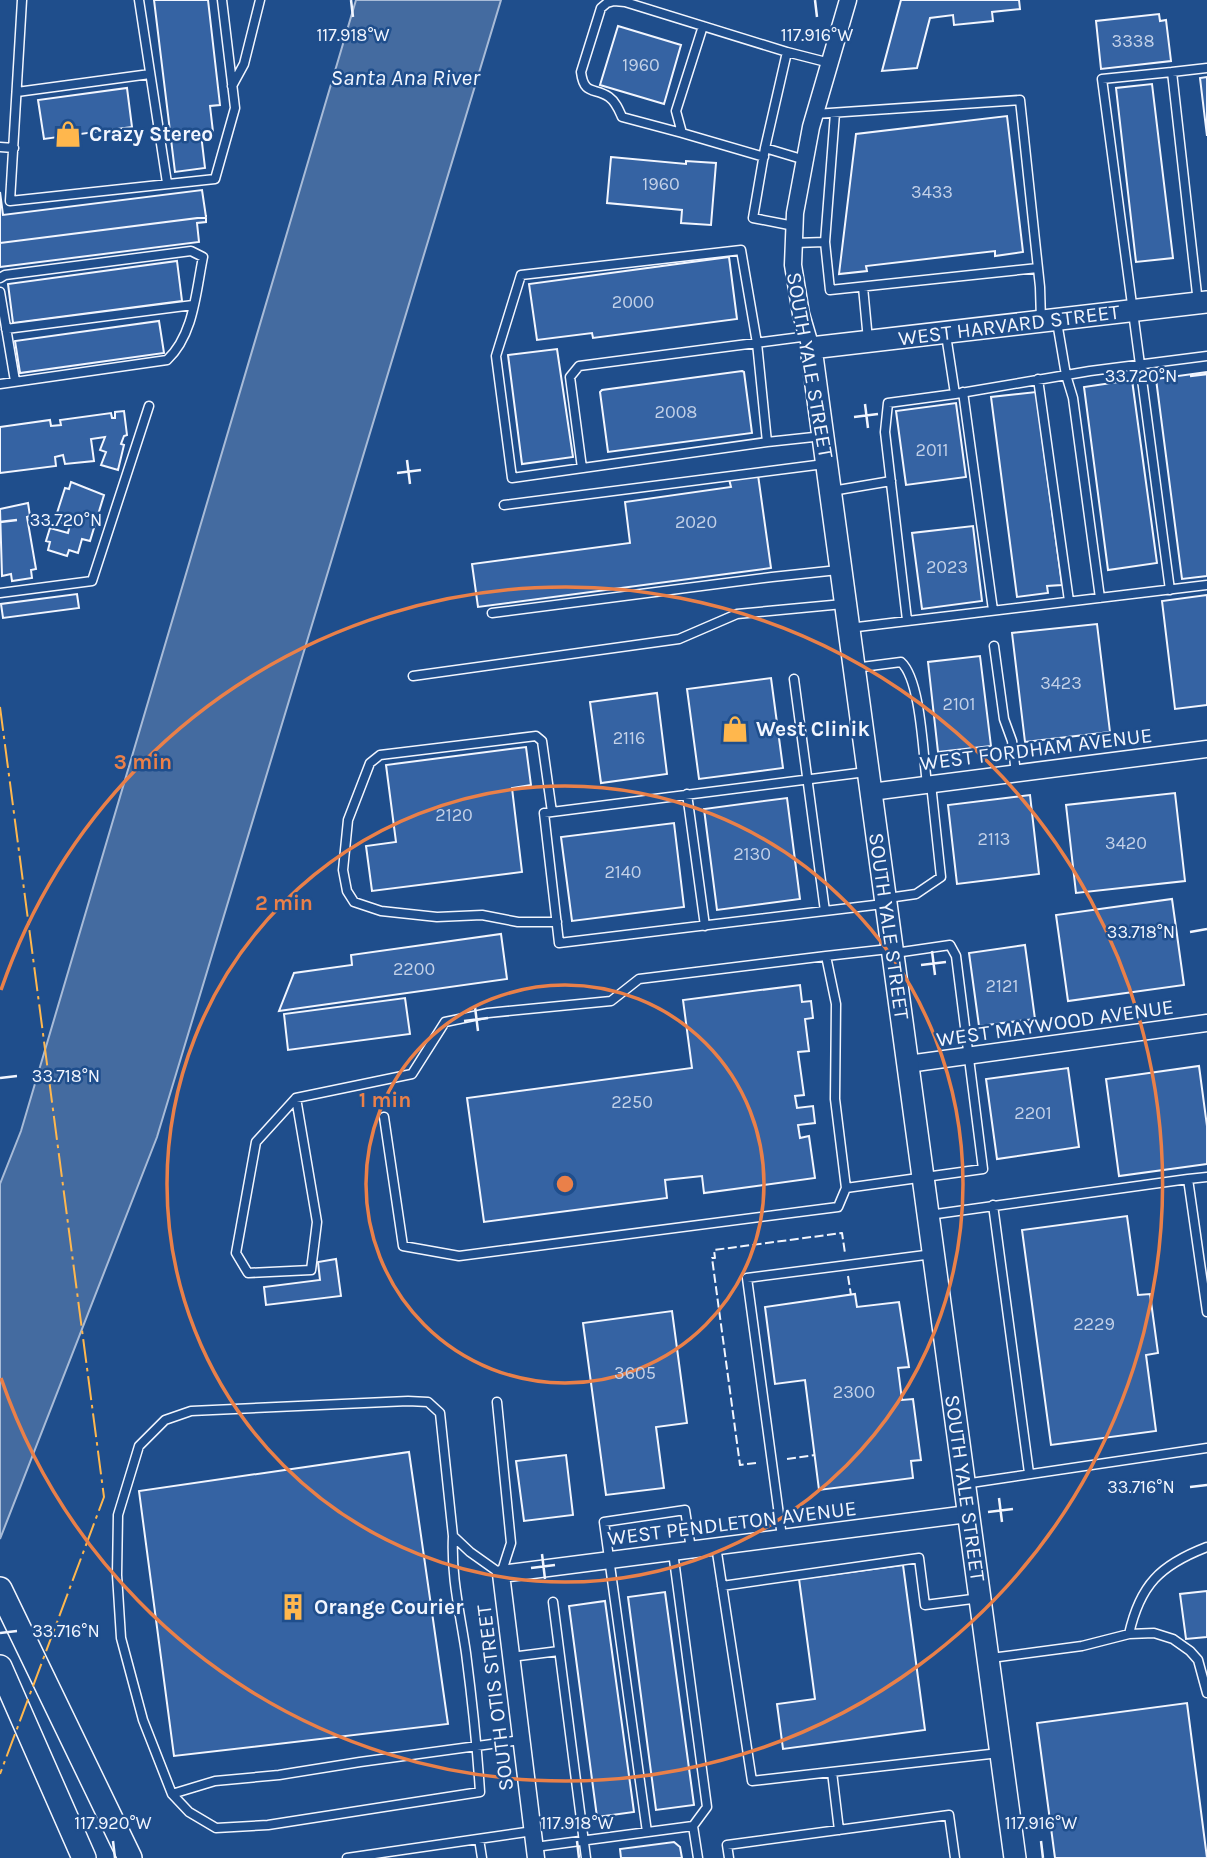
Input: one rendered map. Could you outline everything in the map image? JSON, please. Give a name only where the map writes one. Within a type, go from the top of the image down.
[{"type":"main road","points":[[0,1589],[130,1858]]},
{"type":"main road","points":[[2,1672],[84,1858]]},
{"type":"street","name":"SOUTH YALE STREET","points":[[848,0],[815,114],[805,160],[794,234],[793,265],[801,314],[810,342],[831,491],[1014,1858]]},
{"type":"street","name":"WEST HARVARD STREET","points":[[810,342],[869,341],[1203,302]]},
{"type":"street","name":"WEST FORDHAM AVENUE","points":[[870,782],[929,784],[1207,749]]},
{"type":"street","name":"WEST MAYWOOD AVENUE","points":[[908,1064],[1207,1023]]},
{"type":"street","name":"WEST PENDLETON AVENUE","points":[[501,1574],[968,1514]]},
{"type":"street","name":"SOUTH OTIS STREET","points":[[501,1574],[534,1845]]},
{"type":"lane","points":[[22,0],[10,201],[215,179],[235,107],[222,0]]},
{"type":"lane","points":[[139,0],[167,183]]},
{"type":"lane","points":[[232,86],[244,64],[260,0]]},
{"type":"lane","points":[[805,160],[622,117],[609,96],[591,91],[582,81],[581,72],[601,8],[614,1],[830,63]]},
{"type":"lane","points":[[682,133],[676,111],[703,26]]},
{"type":"lane","points":[[787,52],[764,152],[753,218],[794,234],[825,242]]},
{"type":"lane","points":[[1170,590],[1102,79],[1207,68]]},
{"type":"lane","points":[[1172,72],[1203,302]]},
{"type":"lane","points":[[17,92],[150,74]]},
{"type":"lane","points":[[815,114],[1020,100],[1038,268],[1049,320],[1073,398],[1100,598]]},
{"type":"lane","points":[[835,113],[825,242],[830,290],[1038,268]]},
{"type":"lane","points":[[0,147],[14,148]]},
{"type":"lane","points":[[767,442],[757,343],[741,250],[521,275],[496,356],[512,478],[823,436]]},
{"type":"lane","points":[[0,278],[5,275],[191,251],[203,257],[188,327],[179,349],[167,360],[0,384]]},
{"type":"lane","points":[[863,287],[869,341]]},
{"type":"lane","points":[[0,292],[15,382]]},
{"type":"lane","points":[[6,329],[193,305]]},
{"type":"lane","points":[[946,332],[959,393],[993,610]]},
{"type":"lane","points":[[582,468],[570,377],[579,366],[757,343],[810,342]]},
{"type":"lane","points":[[907,620],[885,432],[888,403],[1207,356]]},
{"type":"lane","points":[[1038,379],[1069,601]]},
{"type":"lane","points":[[0,593],[92,581],[149,406]]},
{"type":"lane","points":[[503,505],[827,463]]},
{"type":"lane","points":[[831,491],[891,481]]},
{"type":"lane","points":[[492,613],[841,570]]},
{"type":"lane","points":[[849,628],[1207,585]]},
{"type":"lane","points":[[413,676],[679,639],[737,614],[846,604]]},
{"type":"lane","points":[[994,646],[1004,719],[1013,741],[1016,773]]},
{"type":"lane","points":[[855,668],[901,662],[908,669],[915,689],[940,877],[916,894],[886,901],[825,911],[559,943],[544,813],[807,779],[870,782]]},
{"type":"lane","points":[[794,679],[825,911]]},
{"type":"lane","points":[[552,812],[542,741],[536,736],[380,755],[370,762],[348,820],[343,870],[347,891],[354,902],[381,911],[437,917],[482,915],[518,922],[557,922]]},
{"type":"lane","points":[[687,794],[705,926]]},
{"type":"lane","points":[[296,1098],[317,1222],[310,1270],[248,1273],[236,1253],[256,1142],[296,1098],[412,1074],[445,1022],[488,1013],[611,1001],[639,979],[826,956],[950,945],[957,956],[983,1169],[846,1188]]},
{"type":"lane","points":[[384,1118],[403,1246],[459,1256],[838,1207],[846,1188],[835,1099],[836,1004],[826,956]]},
{"type":"lane","points":[[928,1215],[1207,1177]]},
{"type":"lane","points":[[1188,1179],[1207,1312]]},
{"type":"lane","points":[[993,1205],[1029,1474]]},
{"type":"lane","points":[[782,1537],[747,1278],[933,1254]]},
{"type":"lane","points":[[428,1402],[440,1413],[453,1536],[454,1588],[477,1747],[480,1792],[268,1825],[216,1828],[189,1812],[172,1794],[143,1720],[121,1637],[117,1575],[118,1515],[139,1446],[165,1420],[191,1411],[428,1402]]},
{"type":"lane","points":[[453,1536],[501,1574],[511,1543],[497,1402]]},
{"type":"lane","points":[[964,1484],[1207,1448]]},
{"type":"lane","points":[[647,1832],[604,1521],[685,1510],[691,1549]]},
{"type":"lane","points":[[716,1546],[752,1781],[1000,1753]]},
{"type":"lane","points":[[1129,1634],[1135,1608],[1148,1584],[1177,1560],[1207,1547]]},
{"type":"lane","points":[[673,1551],[707,1807],[693,1826],[698,1858]]},
{"type":"lane","points":[[722,1586],[919,1558],[925,1605],[980,1598]]},
{"type":"lane","points":[[552,1602],[586,1858]]},
{"type":"lane","points":[[988,1659],[1082,1646],[1129,1634],[1154,1633],[1173,1639],[1198,1660],[1207,1693]]},
{"type":"lane","points":[[511,1657],[559,1651]]},
{"type":"lane","points":[[172,1794],[215,1781],[279,1775],[522,1740]]},
{"type":"lane","points":[[832,1772],[839,1830]]},
{"type":"lane","points":[[729,1858],[727,1845],[949,1815],[955,1858]]},
{"type":"lane","points":[[348,1858],[479,1839],[534,1845],[693,1826]]},
{"type":"lane","points":[[479,1839],[482,1858]]},
{"type":"water","name":"Santa Ana River","points":[[356,0],[501,0],[157,1137],[0,1539],[0,1184],[21,1131]]},
{"type":"building","points":[[154,0],[208,0],[220,105],[210,106],[213,132],[201,134],[205,168],[175,172]]},
{"type":"building","points":[[901,0],[1019,0],[1020,9],[992,12],[993,21],[954,25],[953,15],[930,18],[917,68],[882,71]]},
{"type":"building","points":[[1159,14],[1160,21],[1166,20],[1171,61],[1101,69],[1096,21]]},
{"type":"building","points":[[618,26],[681,45],[664,104],[600,85]]},
{"type":"building","points":[[1207,77],[1207,136],[1200,78]]},
{"type":"building","points":[[1152,84],[1173,258],[1136,262],[1116,88]]},
{"type":"building","points":[[127,88],[132,127],[44,139],[38,100]]},
{"type":"building","points":[[1007,116],[1023,252],[995,256],[995,251],[866,266],[867,271],[839,274],[856,134]]},
{"type":"building","points":[[611,157],[686,164],[686,161],[716,163],[711,225],[681,223],[682,210],[607,203]]},
{"type":"building","points":[[202,190],[206,217],[0,243],[0,192],[3,215]]},
{"type":"building","points":[[206,217],[206,222],[197,223],[199,242],[0,267],[0,243]]},
{"type":"building","points":[[729,257],[737,319],[593,338],[592,333],[537,340],[529,284]]},
{"type":"building","points":[[177,261],[182,301],[13,323],[8,284]]},
{"type":"building","points":[[159,321],[164,353],[20,373],[15,341]]},
{"type":"building","points":[[557,349],[573,457],[522,464],[508,355]]},
{"type":"building","points":[[742,371],[752,433],[608,452],[600,392],[602,390]]},
{"type":"building","points":[[1207,372],[1207,576],[1182,579],[1156,379]]},
{"type":"building","points":[[1132,380],[1157,563],[1108,570],[1084,387]]},
{"type":"building","points":[[1036,392],[1062,585],[1047,586],[1048,593],[1017,597],[991,397]]},
{"type":"building","points":[[956,403],[966,477],[906,485],[896,411]]},
{"type":"building","points":[[124,411],[127,435],[121,444],[124,445],[118,470],[101,465],[106,452],[100,450],[105,437],[91,439],[94,461],[65,464],[63,455],[55,457],[56,466],[0,473],[0,427],[50,420],[51,426],[61,425],[60,420],[111,413],[112,418],[115,418],[115,412]]},
{"type":"building","points":[[758,475],[771,568],[478,607],[472,564],[630,543],[625,502],[731,487],[729,479]]},
{"type":"building","points":[[71,482],[104,495],[90,541],[82,539],[78,553],[69,550],[67,556],[48,550],[50,542],[46,541],[50,528],[68,533],[70,525],[59,522],[62,514],[57,513],[65,488],[69,489]]},
{"type":"building","points":[[28,503],[30,516],[27,517],[36,569],[31,570],[32,578],[12,581],[11,574],[2,576],[0,509]]},
{"type":"building","points":[[973,526],[982,601],[922,609],[912,533]]},
{"type":"building","points":[[77,594],[79,608],[3,618],[1,604]]},
{"type":"building","points":[[1207,595],[1207,705],[1175,709],[1162,601]]},
{"type":"building","points":[[1097,624],[1110,732],[1025,742],[1012,633]]},
{"type":"building","points":[[980,656],[991,746],[938,752],[928,662]]},
{"type":"building","name":"West Clinik","points":[[771,678],[783,768],[699,779],[687,689]]},
{"type":"building","points":[[657,693],[667,774],[601,783],[590,702]]},
{"type":"building","points":[[526,747],[531,785],[512,788],[522,872],[372,891],[366,846],[396,842],[386,765]]},
{"type":"building","points":[[1175,793],[1185,881],[1076,893],[1066,805]]},
{"type":"building","points":[[1030,795],[1039,874],[957,884],[948,805]]},
{"type":"building","points":[[787,798],[800,899],[717,910],[704,809]]},
{"type":"building","points":[[674,823],[684,907],[572,921],[561,837]]},
{"type":"building","points":[[1172,899],[1184,985],[1068,1001],[1056,915]]},
{"type":"building","points":[[501,934],[507,979],[279,1011],[294,973],[352,965],[351,955]]},
{"type":"building","points":[[1025,945],[1035,1019],[979,1026],[969,953]]},
{"type":"building","points":[[800,985],[802,1002],[811,1001],[813,1018],[805,1019],[809,1051],[798,1052],[804,1095],[795,1096],[797,1108],[813,1106],[815,1123],[798,1125],[800,1138],[809,1136],[815,1178],[704,1193],[702,1176],[665,1180],[667,1198],[484,1222],[467,1098],[692,1068],[683,1000]]},
{"type":"building","points":[[405,998],[410,1034],[288,1050],[284,1014]]},
{"type":"building","points":[[1199,1066],[1207,1126],[1207,1164],[1119,1176],[1106,1079]]},
{"type":"building","points":[[1068,1068],[1079,1147],[997,1159],[986,1079]]},
{"type":"building","points":[[1127,1216],[1138,1295],[1150,1294],[1158,1353],[1146,1355],[1156,1431],[1051,1445],[1022,1230]]},
{"type":"building","points":[[336,1259],[341,1296],[266,1305],[264,1287],[320,1280],[318,1262]]},
{"type":"building","points":[[855,1294],[857,1307],[899,1302],[909,1367],[898,1368],[902,1400],[913,1399],[921,1460],[911,1461],[913,1478],[819,1490],[805,1380],[775,1384],[765,1307]]},
{"type":"building","points":[[672,1311],[687,1423],[656,1427],[664,1488],[606,1495],[583,1323]]},
{"type":"building","name":"Orange Courier","points":[[409,1452],[448,1724],[174,1756],[139,1491]]},
{"type":"building","points":[[566,1455],[573,1515],[524,1521],[516,1461]]},
{"type":"building","points":[[903,1565],[925,1730],[783,1749],[777,1704],[815,1699],[799,1579]]},
{"type":"building","points":[[1207,1591],[1207,1637],[1186,1639],[1180,1594]]},
{"type":"building","points":[[665,1592],[694,1805],[656,1810],[628,1597]]},
{"type":"building","points":[[605,1601],[634,1812],[597,1817],[569,1606]]},
{"type":"building","points":[[1187,1703],[1207,1858],[1055,1858],[1037,1723]]},
{"type":"building","points":[[674,1842],[680,1847],[682,1858],[621,1858],[620,1849]]},
{"type":"fence","points":[[756,1463],[740,1465],[712,1258],[715,1258],[714,1250],[842,1233],[845,1253]]},
{"type":"fence","points":[[848,1276],[851,1295]]},
{"type":"fence","points":[[787,1459],[815,1455]]},
{"type":"power","points":[[0,707],[104,1497],[0,1774]]},
{"type":"place","name":"Crazy Stereo","points":[[68,134]]},
{"type":"place","name":"West Clinik","points":[[735,729]]},
{"type":"place","name":"Orange Courier","points":[[293,1607]]}]
